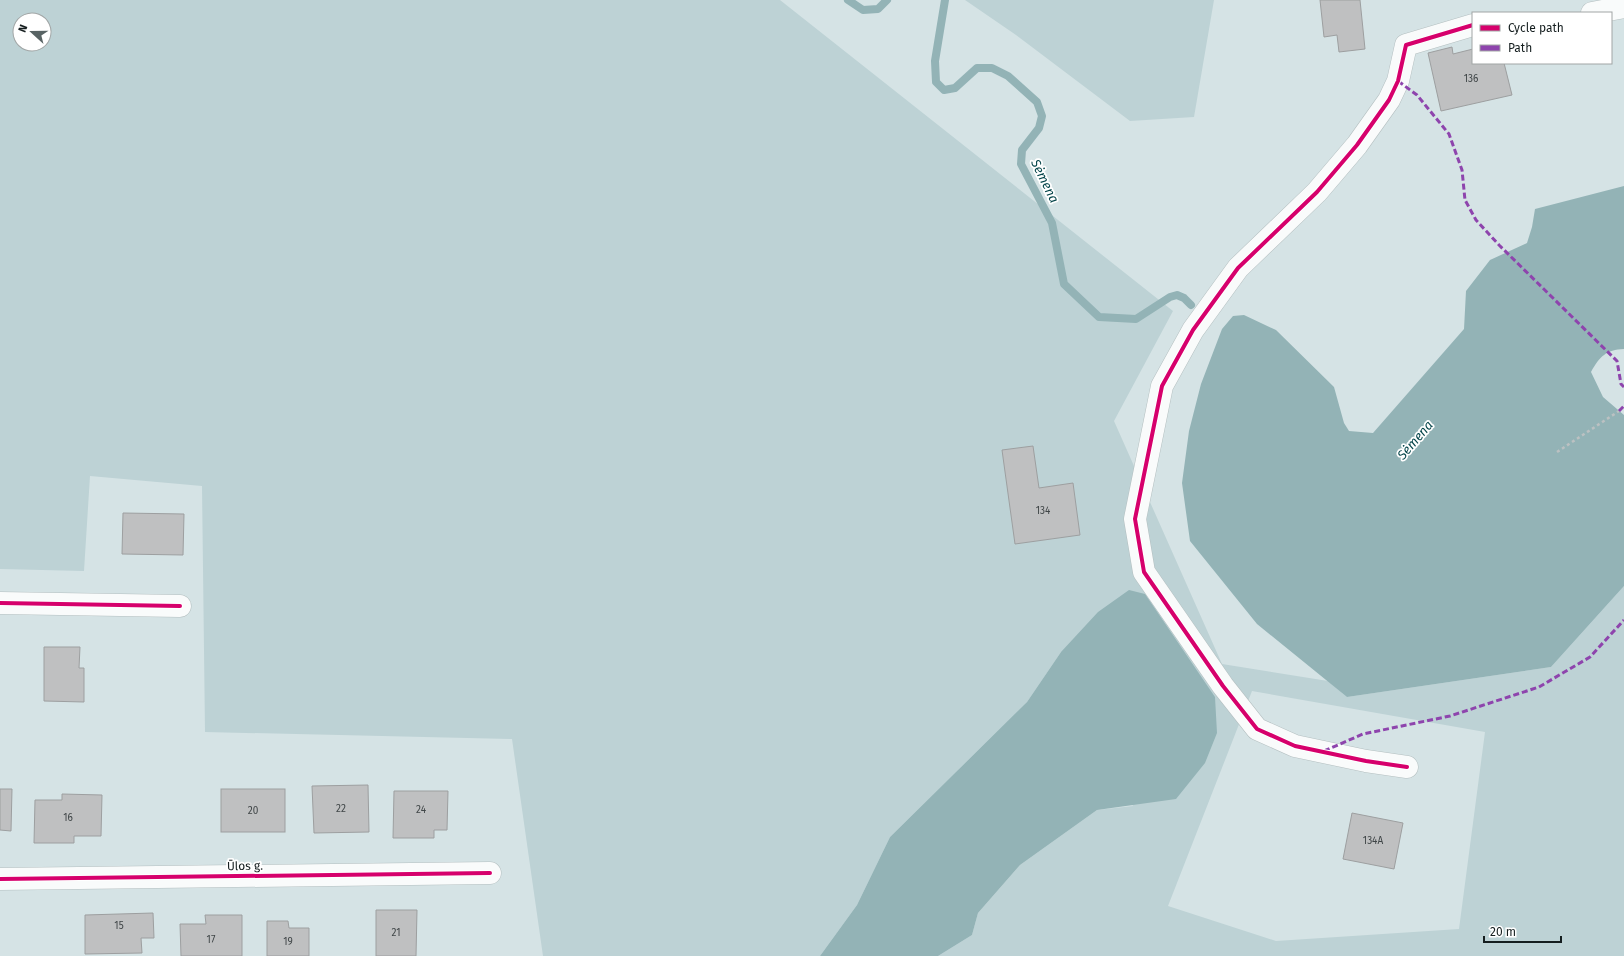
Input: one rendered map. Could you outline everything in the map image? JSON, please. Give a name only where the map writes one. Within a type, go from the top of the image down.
[{"type":"street","points":[[1597,12],[1624,6]]},
{"type":"street","points":[[1407,767],[1366,761],[1295,746],[1257,730],[1223,686],[1144,572],[1135,520],[1162,386],[1193,330],[1238,268],[1317,192],[1357,145],[1389,100],[1398,81],[1406,44],[1472,25]]},
{"type":"street","points":[[0,603],[180,606]]},
{"type":"street","name":"Ūlos g.","points":[[0,879],[490,872]]},
{"type":"path","points":[[1557,452],[1619,411]]},
{"type":"shaded area","points":[[0,0],[780,0],[1173,311],[1114,421],[1222,664],[1328,681],[1347,697],[1551,667],[1624,586],[1624,956],[938,956],[972,935],[978,913],[1020,865],[1097,810],[1133,806],[1061,652],[1027,702],[890,837],[857,905],[820,956],[543,956],[512,739],[205,732],[202,486],[90,476],[84,571],[0,569]],"holes":[[[1252,691],[1485,732],[1459,929],[1276,941],[1168,906]]]},
{"type":"shaded area","points":[[965,0],[1214,0],[1194,117],[1130,121],[1016,35]]},
{"type":"water","points":[[1624,186],[1624,349],[1608,352],[1597,362],[1591,372],[1603,397],[1624,415],[1624,586],[1551,667],[1347,697],[1257,624],[1190,541],[1182,483],[1189,431],[1201,384],[1222,329],[1233,316],[1244,315],[1276,330],[1334,387],[1344,423],[1349,431],[1373,433],[1464,329],[1466,291],[1490,260],[1527,243],[1532,227],[1535,209]]},
{"type":"water","points":[[1129,590],[1145,594],[1215,697],[1217,733],[1205,763],[1176,799],[1097,810],[1020,865],[978,913],[972,935],[938,956],[820,956],[857,905],[890,837],[1027,702],[1061,652],[1098,612]]},
{"type":"building","points":[[1320,0],[1360,0],[1365,49],[1339,52],[1337,35],[1324,37]]},
{"type":"building","points":[[1452,47],[1453,54],[1472,49],[1472,64],[1504,64],[1512,95],[1441,111],[1428,53]]},
{"type":"building","points":[[1033,446],[1039,488],[1073,483],[1080,535],[1015,544],[1002,450]]},
{"type":"building","points":[[123,513],[184,514],[183,555],[122,554]]},
{"type":"building","points":[[44,647],[80,647],[79,668],[84,668],[84,702],[44,701]]},
{"type":"building","points":[[368,785],[369,832],[314,833],[312,786]]},
{"type":"building","points":[[0,789],[12,789],[11,831],[0,830]]},
{"type":"building","points":[[221,789],[285,789],[285,832],[221,832]]},
{"type":"building","points":[[394,791],[448,791],[447,830],[434,830],[434,838],[393,838]]},
{"type":"building","points":[[62,794],[102,795],[101,836],[74,836],[74,843],[34,843],[35,800],[62,800]]},
{"type":"building","points":[[1352,813],[1403,823],[1394,869],[1343,859]]},
{"type":"building","points":[[376,910],[417,910],[416,956],[376,956]]},
{"type":"building","points":[[153,913],[154,938],[141,938],[142,953],[85,954],[85,915]]},
{"type":"building","points":[[205,915],[242,915],[242,956],[181,956],[180,924],[206,924]]},
{"type":"building","points":[[267,921],[288,921],[289,928],[309,928],[309,956],[267,956]]},
{"type":"waterway","name":"Sėmena","points":[[848,0],[863,10],[878,9],[887,0]]},
{"type":"waterway","name":"Sėmena","points":[[945,0],[935,61],[936,82],[944,90],[955,88],[977,68],[992,68],[1008,76],[1037,102],[1042,116],[1039,128],[1022,150],[1021,164],[1052,223],[1064,284],[1099,317],[1136,319],[1170,297],[1177,295],[1184,298],[1191,305]]},
{"type":"marked path","points":[[1398,81],[1417,95],[1449,134],[1462,170],[1465,200],[1476,220],[1499,245],[1617,361],[1621,384],[1624,387]]},
{"type":"marked path","points":[[1619,411],[1624,406]]},
{"type":"marked path","points":[[1324,751],[1363,734],[1450,716],[1539,687],[1590,657],[1624,620]]},
{"type":"cycle path","points":[[1407,767],[1366,761],[1295,746],[1257,729],[1223,686],[1144,572],[1135,519],[1162,386],[1193,330],[1238,268],[1317,192],[1357,145],[1389,100],[1398,81],[1406,45],[1472,25]]},
{"type":"cycle path","points":[[0,603],[180,606]]},
{"type":"cycle path","points":[[0,879],[490,873]]}]
